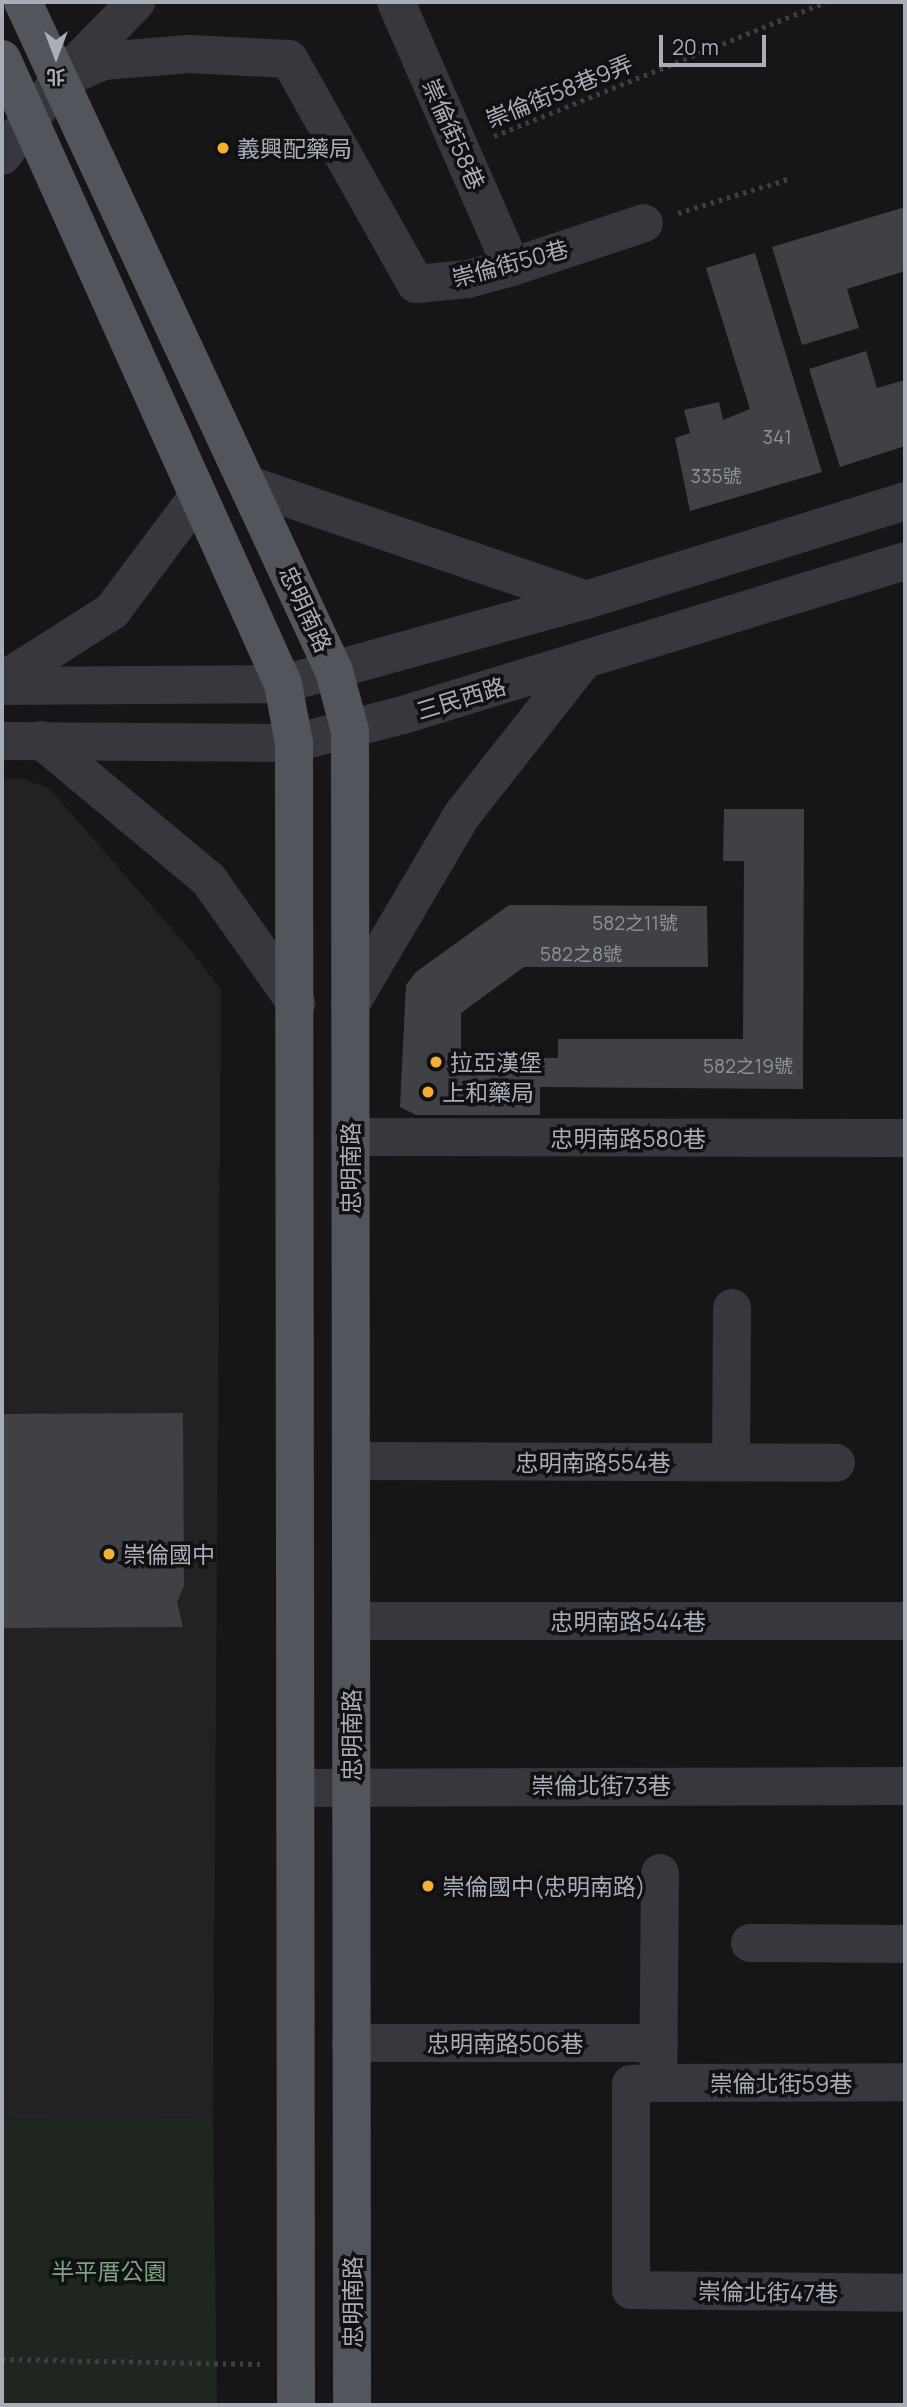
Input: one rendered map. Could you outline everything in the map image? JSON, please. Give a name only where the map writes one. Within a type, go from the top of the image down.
[{"type":"main road","name":"忠明南路","points":[[23,2],[334,671],[350,731],[352,2405]]},
{"type":"main road","points":[[2,59],[283,684],[294,743],[296,2405]]},
{"type":"street","points":[[2,156],[60,80],[136,2]]},
{"type":"street","name":"崇倫街58巷","points":[[396,2],[512,267]]},
{"type":"street","name":"崇倫街50巷","points":[[60,80],[103,61],[189,54],[289,59],[416,284],[468,279],[644,223]]},
{"type":"street","points":[[249,485],[586,600]]},
{"type":"street","points":[[2,684],[112,611],[198,496]]},
{"type":"street","points":[[2,684],[283,684],[586,600],[905,501]]},
{"type":"street","name":"三民西路","points":[[2,741],[294,743],[350,731],[905,561]]},
{"type":"street","points":[[350,1005],[462,815],[584,660]]},
{"type":"street","points":[[41,740],[209,880],[296,1003]]},
{"type":"street","name":"忠明南路580巷","points":[[350,1137],[905,1138]]},
{"type":"street","points":[[731,1462],[732,1308]]},
{"type":"street","name":"忠明南路554巷","points":[[351,1461],[836,1463]]},
{"type":"street","name":"忠明南路544巷","points":[[351,1621],[905,1621]]},
{"type":"street","name":"崇倫北街73巷","points":[[296,1788],[351,1785],[905,1786]]},
{"type":"street","points":[[658,2083],[660,1872]]},
{"type":"street","points":[[750,1943],[905,1944]]},
{"type":"street","name":"忠明南路506巷","points":[[351,2043],[659,2043]]},
{"type":"street","name":"崇倫北街59巷","points":[[658,2083],[905,2082]]},
{"type":"street","name":"崇倫北街47巷","points":[[658,2083],[631,2084],[631,2290],[905,2293]]},
{"type":"path","name":"崇倫街58巷9弄","points":[[461,150],[825,2]]},
{"type":"path","points":[[644,223],[791,178]]},
{"type":"path","points":[[2,2359],[296,2364]]},
{"type":"shaded area","name":"崇倫國中","points":[[21,778],[50,789],[192,952],[221,990],[213,2117],[2,2120],[2,779]]},
{"type":"green space","name":"半平厝公園","points":[[213,2117],[217,2405],[2,2405],[2,2120]]},
{"type":"building","points":[[905,207],[905,271],[847,289],[859,328],[802,345],[772,247]]},
{"type":"building","points":[[755,253],[822,472],[690,511],[675,438],[690,433],[684,410],[719,402],[723,420],[750,409],[706,268]]},
{"type":"building","points":[[866,351],[877,388],[905,380],[905,446],[840,467],[809,369]]},
{"type":"building","points":[[724,809],[804,809],[803,1089],[540,1087],[540,1115],[416,1115],[400,1107],[406,985],[416,972],[509,905],[707,906],[708,967],[524,967],[461,1013],[461,1057],[558,1058],[558,1039],[743,1039],[744,861],[723,861]]},
{"type":"building","points":[[183,1413],[184,1586],[177,1602],[183,1627],[2,1628],[2,1414]]},
{"type":"place","name":"義興配藥局","points":[[223,148]]},
{"type":"place","name":"拉亞漢堡","points":[[436,1062]]},
{"type":"place","name":"上和藥局","points":[[428,1092]]},
{"type":"place","name":"崇倫國中","points":[[109,1554]]},
{"type":"place","name":"崇倫國中(忠明南路)","points":[[428,1886]]}]
